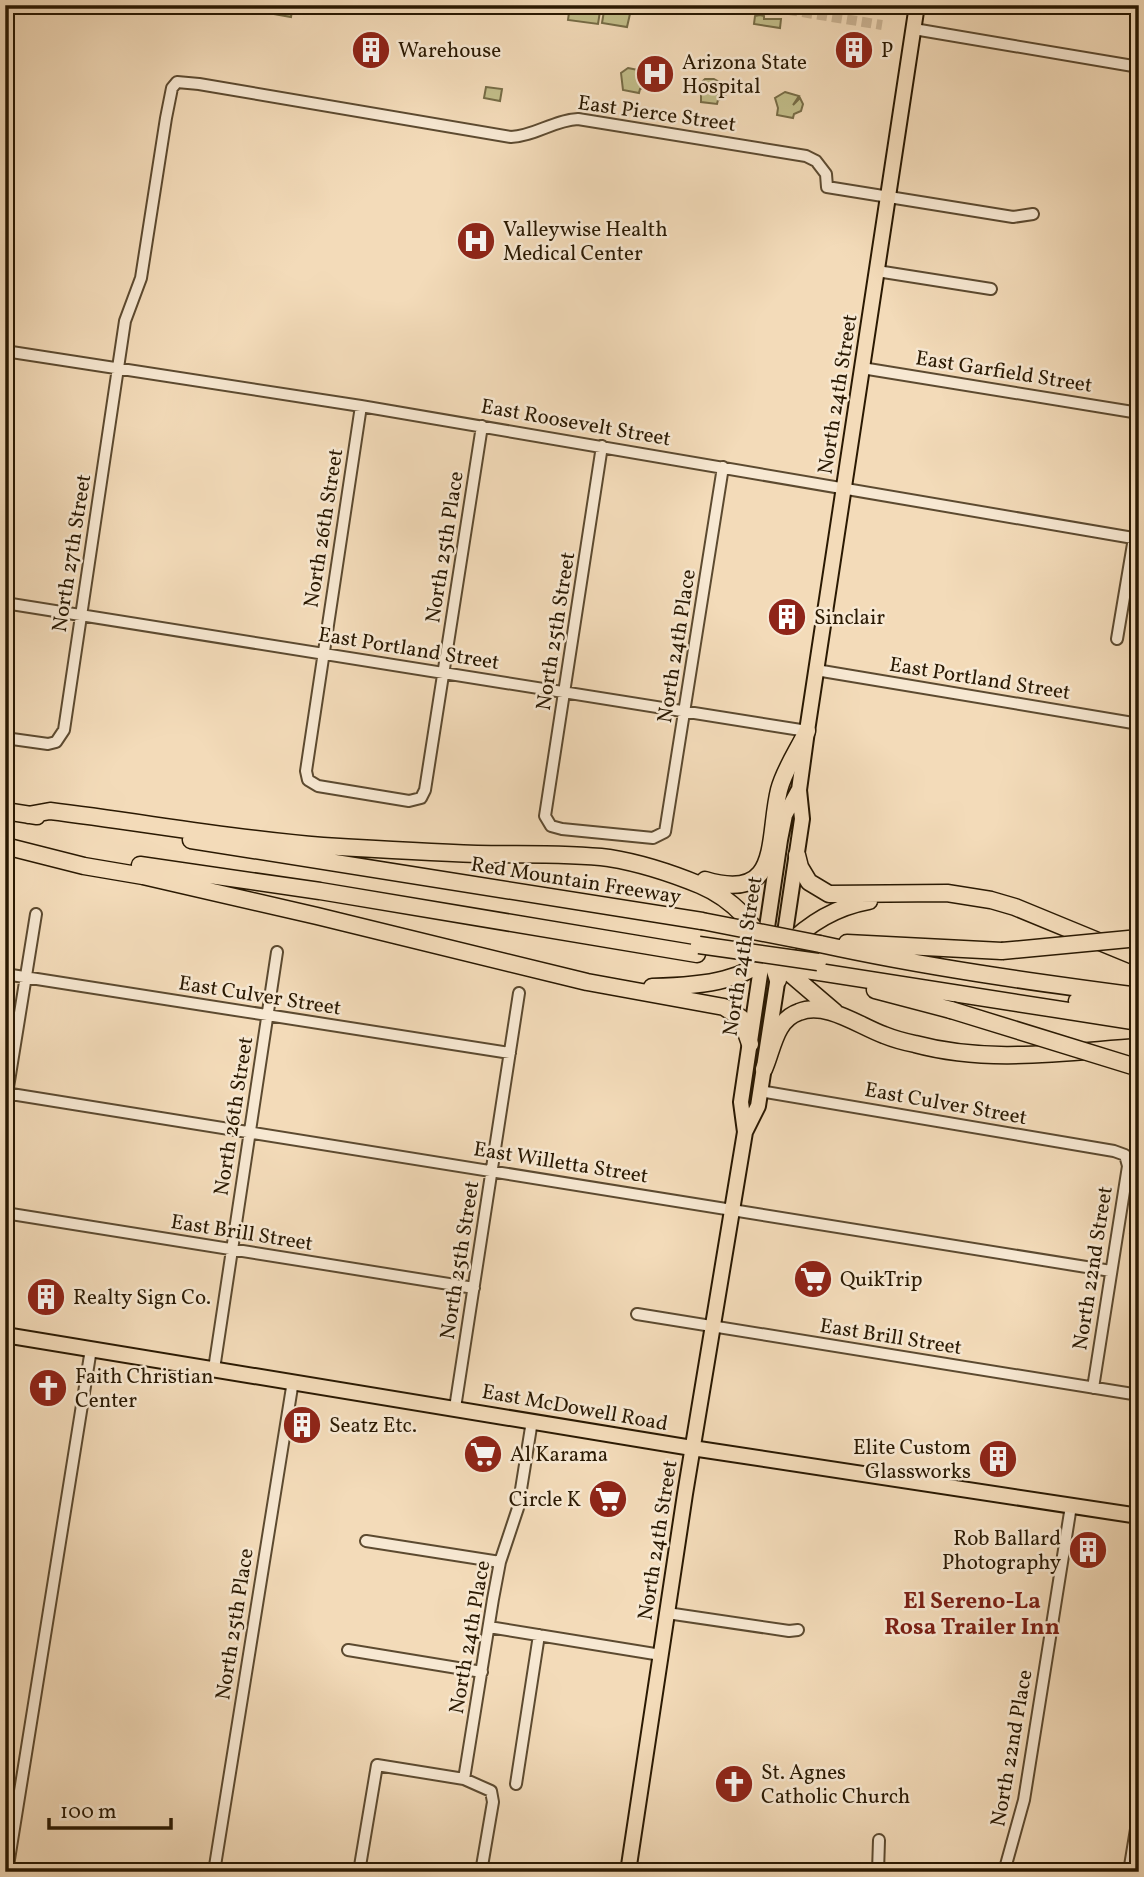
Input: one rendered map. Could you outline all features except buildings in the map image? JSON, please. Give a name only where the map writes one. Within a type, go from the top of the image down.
[{"type":"highway","points":[[28,814],[50,811],[279,842],[406,851],[596,858],[736,886],[753,880],[767,863],[779,788],[807,731]]},
{"type":"highway","name":"Red Mountain Freeway","points":[[5,811],[702,922],[917,963],[1139,996]]},
{"type":"highway","points":[[5,846],[320,891],[580,933],[773,958],[1139,1068]]},
{"type":"highway","points":[[5,846],[83,866],[143,876],[564,977],[724,1007],[741,1018],[750,1045]]},
{"type":"highway","points":[[797,855],[800,867],[809,882],[829,894],[947,894],[991,900],[1016,907],[1139,958]]},
{"type":"highway","points":[[651,867],[702,886],[730,903],[755,929],[773,958],[839,1016]]},
{"type":"highway","points":[[622,988],[718,982],[773,958],[802,931],[835,911],[906,894]]},
{"type":"highway","points":[[1002,951],[1139,937]]},
{"type":"highway","points":[[820,943],[872,943],[1002,951],[1139,945]]},
{"type":"highway","points":[[698,949],[1139,1022]]},
{"type":"highway","points":[[818,970],[1139,1011]]},
{"type":"highway","points":[[1046,984],[1139,1002]]},
{"type":"highway","points":[[764,1069],[777,1031],[793,1014],[815,1009],[899,1040],[969,1054],[1010,1056],[1139,1047]]},
{"type":"main road","name":"North 24th Street","points":[[628,1872],[692,1448],[744,1132],[741,1101],[750,1045],[797,855],[802,819],[799,790],[807,731],[917,5]]},
{"type":"main road","name":"North 24th Street","points":[[744,1132],[758,1106],[764,1069],[785,816],[799,790]]},
{"type":"main road","name":"East McDowell Road","points":[[5,1335],[692,1448],[1139,1516]]},
{"type":"street","points":[[914,30],[1139,67]]},
{"type":"street","name":"East Pierce Street","points":[[177,82],[511,137],[533,134],[568,120],[578,119],[761,147],[806,156],[816,161],[826,174],[827,187],[1013,217],[1033,214]]},
{"type":"street","name":"North 27th Street","points":[[5,738],[40,744],[56,742],[64,730],[125,321],[143,268],[167,114],[172,88],[177,82]]},
{"type":"street","points":[[877,271],[991,289]]},
{"type":"street","name":"East Roosevelt Street","points":[[5,351],[603,446],[1136,538]]},
{"type":"street","name":"East Garfield Street","points":[[862,368],[1139,413]]},
{"type":"street","name":"North 26th Street","points":[[361,406],[306,771],[308,780],[318,786],[409,801],[421,798]]},
{"type":"street","name":"North 25th Place","points":[[421,798],[425,790],[482,426]]},
{"type":"street","name":"North 25th Street","points":[[603,446],[545,816],[547,822],[562,828],[653,838],[665,832]]},
{"type":"street","name":"North 24th Place","points":[[665,832],[723,467]]},
{"type":"street","points":[[1118,639],[1136,538]]},
{"type":"street","name":"East Portland Street","points":[[5,603],[807,731]]},
{"type":"street","name":"East Portland Street","points":[[816,670],[1139,724]]},
{"type":"street","points":[[5,1106],[36,914]]},
{"type":"street","name":"North 26th Street","points":[[214,1369],[277,952]]},
{"type":"street","name":"East Culver Street","points":[[5,974],[510,1053]]},
{"type":"street","name":"North 25th Street","points":[[455,1408],[519,993]]},
{"type":"street","name":"East Culver Street","points":[[760,1091],[1101,1148],[1125,1155]]},
{"type":"street","name":"East Willetta Street","points":[[6,1093],[1111,1271]]},
{"type":"street","name":"North 22nd Street","points":[[1093,1388],[1128,1166],[1125,1155]]},
{"type":"street","name":"East Brill Street","points":[[5,1213],[474,1288]]},
{"type":"street","name":"East Brill Street","points":[[637,1314],[1139,1395]]},
{"type":"street","points":[[7,1872],[91,1349]]},
{"type":"street","name":"North 25th Place","points":[[214,1872],[293,1381]]},
{"type":"street","name":"North 24th Place","points":[[464,1779],[500,1562],[518,1508],[532,1421]]},
{"type":"street","name":"North 22nd Place","points":[[1004,1872],[1023,1802],[1071,1506]]},
{"type":"street","points":[[366,1541],[500,1562]]},
{"type":"street","points":[[667,1613],[789,1631],[798,1630]]},
{"type":"street","points":[[489,1628],[661,1655]]},
{"type":"street","points":[[516,1784],[539,1635]]},
{"type":"street","points":[[348,1650],[482,1672]]},
{"type":"street","points":[[359,1872],[377,1765],[464,1779],[491,1791],[493,1802],[481,1872]]},
{"type":"street","points":[[1129,1872],[1139,1811]]},
{"type":"street","points":[[877,1872],[880,1840]]},
{"type":"shaded area","points":[[5,5],[14,5],[5,66]]},
{"type":"shaded area","points":[[247,5],[293,5],[291,17],[246,9]]},
{"type":"shaded area","points":[[570,5],[601,5],[598,24],[568,20]]},
{"type":"shaded area","points":[[605,5],[632,5],[627,27],[602,23]]},
{"type":"shaded area","points":[[755,16],[764,16],[764,19],[781,19],[780,28],[754,24]]},
{"type":"shaded area","points":[[628,68],[643,71],[639,81],[645,73],[649,78],[648,85],[640,89],[639,93],[623,90],[621,73]]},
{"type":"shaded area","points":[[705,79],[714,79],[721,83],[716,92],[719,92],[723,85],[725,97],[718,100],[717,104],[701,102],[701,83]]},
{"type":"shaded area","points":[[486,87],[502,89],[500,101],[484,98]]},
{"type":"shaded area","points":[[785,92],[799,96],[793,105],[800,98],[803,104],[801,111],[794,114],[793,118],[777,115],[775,98]]},
{"type":"shaded area","points":[[1139,1182],[1139,1234],[1130,1233]]},
{"type":"tunnel","points":[[758,5],[882,25]]},
{"type":"place","name":"Warehouse","points":[[371,50]]},
{"type":"place","name":"P","points":[[854,50]]},
{"type":"place","name":"Arizona State Hospital","points":[[655,74]]},
{"type":"place","name":"Valleywise Health Medical Center","points":[[476,241]]},
{"type":"place","name":"Sinclair","points":[[787,617]]},
{"type":"place","name":"QuikTrip","points":[[813,1279]]},
{"type":"place","name":"Realty Sign Co.","points":[[46,1297]]},
{"type":"place","name":"Faith Christian Center","points":[[48,1388]]},
{"type":"place","name":"Seatz Etc.","points":[[302,1425]]},
{"type":"place","name":"Al Karama","points":[[483,1454]]},
{"type":"place","name":"Elite Custom Glassworks","points":[[998,1459]]},
{"type":"place","name":"Circle K","points":[[608,1499]]},
{"type":"place","name":"Rob Ballard Photography","points":[[1088,1550]]},
{"type":"place","name":"St. Agnes Catholic Church","points":[[734,1784]]},
{"type":"district","name":"El Sereno-La Rosa Trailer Inn","points":[[972,1613]]}]
